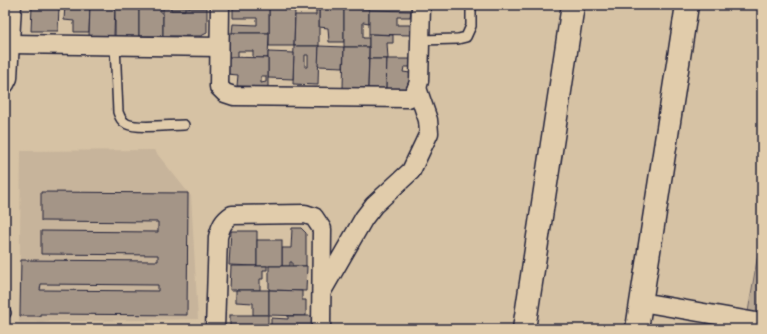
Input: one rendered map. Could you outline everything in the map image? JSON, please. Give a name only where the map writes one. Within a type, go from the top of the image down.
[{"type":"highway","points":[[524,329],[573,5]]},
{"type":"highway","points":[[637,329],[687,5]]},
{"type":"street","points":[[5,84],[8,78],[12,5]]},
{"type":"street","points":[[220,5],[219,87],[225,93],[234,96],[408,98],[412,97],[419,81],[421,5]]},
{"type":"street","points":[[11,44],[219,47]]},
{"type":"street","points":[[321,292],[364,218],[374,205],[411,171],[429,133],[428,120],[417,88]]},
{"type":"street","points":[[215,329],[218,237],[225,219],[232,215],[304,214],[314,218],[322,229],[321,329]]},
{"type":"street","points":[[641,302],[762,323]]},
{"type":"lane","points":[[420,40],[458,39],[466,37],[471,26],[471,5]]},
{"type":"lane","points":[[115,45],[118,112],[121,120],[127,124],[136,126],[184,125]]},
{"type":"shaded area","points":[[154,150],[191,196],[198,319],[19,322],[21,151]]},
{"type":"shaded area","points":[[762,231],[762,329],[745,329]]},
{"type":"building","points":[[25,5],[65,5],[25,6]]},
{"type":"building","points":[[65,5],[90,5],[89,32],[74,32],[74,21],[64,20]]},
{"type":"building","points":[[90,5],[115,5],[114,36],[89,36]]},
{"type":"building","points":[[115,5],[133,5],[133,7],[139,7],[139,37],[115,37]]},
{"type":"building","points":[[139,5],[161,5],[161,13],[163,13],[163,36],[139,36]]},
{"type":"building","points":[[163,5],[203,5],[203,8],[163,8]]},
{"type":"building","points":[[32,6],[59,6],[58,31],[31,31]]},
{"type":"building","points":[[269,7],[295,8],[294,46],[269,46]]},
{"type":"building","points":[[163,8],[171,8],[171,10],[185,10],[185,8],[207,8],[207,33],[201,36],[163,36]]},
{"type":"building","points":[[233,8],[269,8],[269,33],[232,33],[233,24],[257,25],[257,18],[233,18]]},
{"type":"building","points":[[319,8],[344,8],[344,42],[329,42],[328,28],[319,27]]},
{"type":"building","points":[[344,8],[369,9],[369,23],[363,22],[363,38],[369,38],[369,47],[344,47]]},
{"type":"building","points":[[316,10],[319,10],[319,46],[294,46],[295,15],[316,15]]},
{"type":"building","points":[[369,10],[411,11],[410,17],[397,17],[397,25],[410,25],[410,35],[369,34]]},
{"type":"building","points":[[228,33],[269,33],[268,58],[253,58],[253,51],[238,51],[238,57],[228,57]]},
{"type":"building","points":[[369,34],[393,35],[393,43],[387,43],[388,59],[369,59]]},
{"type":"building","points":[[294,46],[319,46],[318,85],[293,84]],"holes":[[[305,55],[308,55],[308,67],[305,67]]]},
{"type":"building","points":[[319,46],[344,47],[343,67],[318,66]]},
{"type":"building","points":[[344,47],[369,47],[368,88],[343,88]]},
{"type":"building","points":[[268,52],[294,53],[293,79],[268,78]]},
{"type":"building","points":[[228,57],[268,58],[268,87],[237,86],[238,75],[227,74]],"holes":[[[261,76],[266,76],[266,82],[261,83]]]},
{"type":"building","points":[[369,59],[387,59],[386,89],[368,88]]},
{"type":"building","points":[[387,59],[414,59],[414,84],[408,89],[386,89]],"holes":[[[404,67],[410,67],[410,73],[403,72]]]},
{"type":"building","points":[[41,192],[188,193],[187,315],[40,314],[40,316],[20,316],[21,260],[158,261],[158,255],[41,254],[41,231],[158,232],[158,222],[41,221]],"holes":[[[41,284],[158,285],[158,291],[40,290]]]},
{"type":"building","points":[[292,228],[301,228],[306,233],[306,266],[292,266],[292,262],[290,262],[290,266],[282,266],[282,248],[291,248]]},
{"type":"building","points":[[231,231],[257,231],[257,266],[229,265]]},
{"type":"building","points":[[257,240],[282,240],[282,266],[257,266]]},
{"type":"building","points":[[231,266],[267,266],[267,270],[263,270],[263,279],[260,279],[260,290],[230,290]]},
{"type":"building","points":[[269,266],[307,266],[306,291],[269,290]]},
{"type":"building","points":[[236,290],[269,290],[269,315],[253,315],[253,303],[236,302]]},
{"type":"building","points":[[269,290],[302,291],[302,300],[306,300],[306,316],[269,315]]},
{"type":"building","points":[[230,315],[268,315],[268,329],[230,329]]},
{"type":"building","points":[[288,316],[312,316],[312,329],[271,329],[271,318],[288,319]]}]
